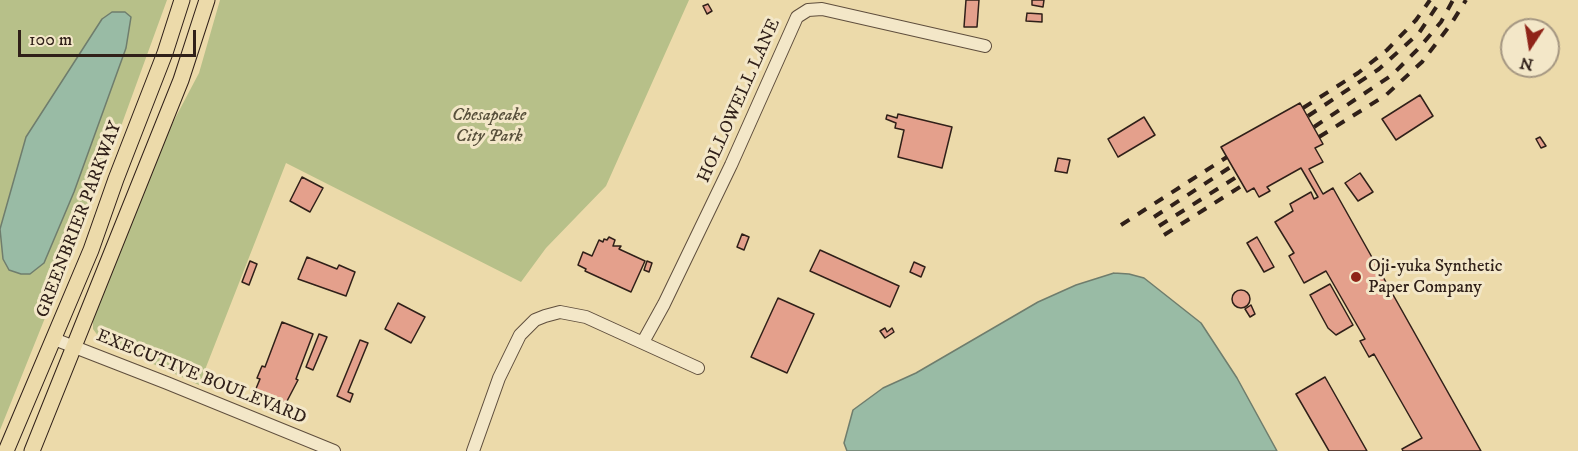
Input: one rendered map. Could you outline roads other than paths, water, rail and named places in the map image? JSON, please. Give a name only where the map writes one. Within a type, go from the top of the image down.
[{"type":"main road","name":"GREENBRIER PARKWAY","points":[[6,451],[91,250],[182,0]]},
{"type":"main road","points":[[32,451],[182,80],[207,0]]},
{"type":"street","name":"HOLLOWELL LANE","points":[[643,342],[664,304],[731,165],[797,18],[808,10],[822,9],[985,46]]},
{"type":"street","points":[[473,451],[499,378],[520,334],[535,320],[560,312],[575,314],[698,368]]},
{"type":"street","name":"EXECUTIVE BOULEVARD","points":[[54,339],[167,382],[334,451]]},
{"type":"railway","points":[[1303,108],[1358,73],[1387,50],[1416,20],[1430,0]]},
{"type":"railway","points":[[1308,116],[1379,69],[1419,33],[1441,0]]},
{"type":"railway","points":[[1314,127],[1392,75],[1441,22],[1453,0]]},
{"type":"railway","points":[[1319,137],[1386,95],[1422,62],[1466,0]]},
{"type":"railway","points":[[1121,225],[1227,157]]},
{"type":"railway","points":[[1154,217],[1232,166]]},
{"type":"railway","points":[[1159,226],[1238,176]]},
{"type":"railway","points":[[1164,235],[1243,185]]},
{"type":"place","name":"Oji-yuka Synthetic Paper Company","points":[[1356,277]]},
{"type":"park label","name":"Chesapeake City Park","points":[[489,126]]}]
